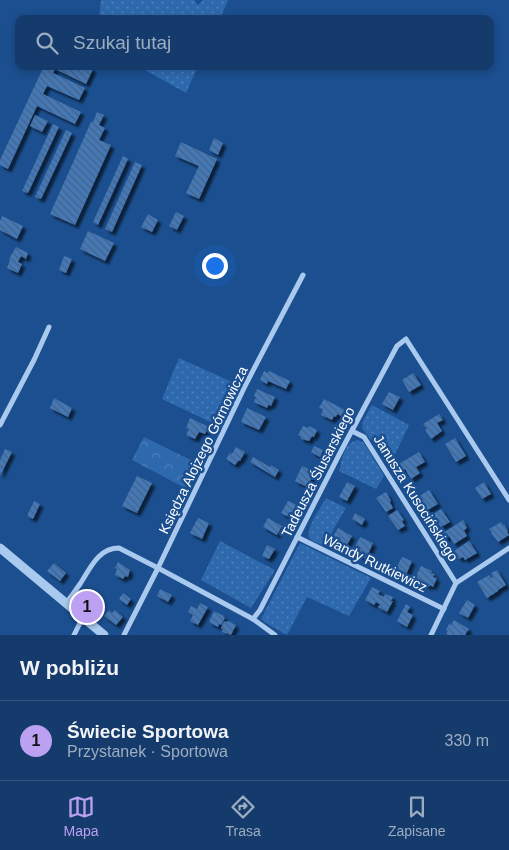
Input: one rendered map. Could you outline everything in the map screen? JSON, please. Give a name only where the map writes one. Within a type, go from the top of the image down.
[{"type":"street","name":"Księdza Alojzego Górnowicza","points":[[124,635],[246,384],[303,275]]},
{"type":"street","points":[[0,425],[49,327]]},
{"type":"street","name":"Tadeusza Ślusarskiego","points":[[253,619],[260,610],[397,346],[406,339],[509,500]]},
{"type":"street","name":"Janusza Kusocińskiego","points":[[352,431],[364,437],[456,583]]},
{"type":"street","name":"Wandy Rutkiewicz","points":[[296,538],[444,609]]},
{"type":"street","points":[[66,603],[97,558],[106,550],[119,548],[253,619],[275,635]]},
{"type":"street","points":[[431,635],[456,583],[509,548]]},
{"type":"street","points":[[0,550],[104,635]]},
{"type":"street","points":[[74,635],[83,617]]},
{"type":"green space","points":[[101,0],[194,0],[198,5],[203,0],[228,0],[222,15],[99,15]]},
{"type":"green space","points":[[145,70],[196,70],[186,93]]},
{"type":"green space","points":[[179,358],[241,386],[223,428],[162,399]]},
{"type":"green space","points":[[372,405],[409,425],[390,465],[362,428],[363,421]]},
{"type":"green space","points":[[144,437],[197,463],[185,488],[132,460]]},
{"type":"green space","points":[[358,440],[364,443],[384,476],[376,489],[339,471],[346,448],[349,444]]},
{"type":"green space","points":[[326,498],[346,508],[324,546],[310,539],[309,530]]},
{"type":"green space","points":[[220,541],[275,570],[251,608],[201,580]]},
{"type":"green space","points":[[300,543],[371,578],[349,616],[307,597],[287,635],[261,619]]},
{"type":"building","points":[[42,70],[54,70],[53,73],[85,88],[79,100],[47,86],[43,94],[81,112],[75,124],[37,106],[8,169],[0,165],[0,160]]},
{"type":"building","points":[[57,70],[93,70],[86,84]]},
{"type":"building","points":[[97,112],[104,115],[99,125],[105,128],[99,140],[111,145],[75,225],[50,214]]},
{"type":"building","points":[[35,115],[48,121],[42,132],[30,126]]},
{"type":"building","points":[[53,124],[59,127],[28,193],[22,191]]},
{"type":"building","points":[[66,130],[72,133],[41,199],[35,197]]},
{"type":"building","points":[[214,138],[223,143],[218,155],[209,150]]},
{"type":"building","points":[[181,142],[217,159],[199,199],[186,193],[199,166],[175,156]]},
{"type":"building","points":[[123,156],[128,159],[98,225],[93,222]]},
{"type":"building","points":[[135,162],[142,165],[112,232],[105,229]]},
{"type":"building","points":[[176,212],[184,216],[177,230],[169,226]]},
{"type":"building","points":[[148,214],[158,220],[152,232],[141,227]]},
{"type":"building","points":[[2,216],[23,226],[17,239],[0,230]]},
{"type":"building","points":[[88,231],[114,243],[105,261],[80,249]]},
{"type":"building","points":[[16,247],[28,253],[26,259],[21,256],[18,262],[22,264],[18,273],[7,268],[9,259]]},
{"type":"building","points":[[64,256],[72,259],[66,273],[59,270]]},
{"type":"building","points":[[264,371],[268,373],[269,371],[290,381],[286,389],[268,381],[267,384],[260,380]]},
{"type":"building","points":[[413,373],[421,385],[409,392],[402,380]]},
{"type":"building","points":[[257,389],[275,397],[271,406],[268,405],[267,408],[254,402]]},
{"type":"building","points":[[389,392],[400,397],[393,410],[382,404]]},
{"type":"building","points":[[54,398],[72,408],[68,417],[50,408]]},
{"type":"building","points":[[324,399],[345,410],[341,416],[337,414],[332,420],[321,415],[323,409],[319,408]]},
{"type":"building","points":[[247,408],[266,417],[259,430],[241,422]]},
{"type":"building","points":[[439,414],[443,420],[437,423],[442,431],[431,439],[423,424]]},
{"type":"building","points":[[190,418],[209,427],[205,434],[199,432],[195,439],[186,435],[189,429],[186,428]]},
{"type":"building","points":[[303,426],[308,428],[309,426],[317,430],[314,437],[312,436],[309,441],[301,439],[298,435]]},
{"type":"building","points":[[455,438],[466,456],[456,462],[445,444]]},
{"type":"building","points":[[314,446],[323,450],[320,457],[311,452]]},
{"type":"building","points":[[236,447],[245,452],[240,461],[235,465],[226,459]]},
{"type":"building","points":[[5,449],[12,452],[0,476],[0,460]]},
{"type":"building","points":[[419,452],[425,462],[416,467],[420,473],[411,479],[405,469],[401,471],[397,465]]},
{"type":"building","points":[[253,457],[279,470],[275,477],[250,462]]},
{"type":"building","points":[[302,466],[317,473],[307,487],[295,481]]},
{"type":"building","points":[[137,476],[152,483],[137,513],[122,506]]},
{"type":"building","points":[[347,482],[355,486],[347,501],[339,497]]},
{"type":"building","points":[[484,482],[491,494],[482,499],[475,488]]},
{"type":"building","points":[[429,490],[438,504],[426,511],[418,497]]},
{"type":"building","points":[[386,492],[393,508],[386,512],[376,498]]},
{"type":"building","points":[[34,501],[40,504],[33,519],[27,516]]},
{"type":"building","points":[[288,501],[297,505],[291,518],[281,513]]},
{"type":"building","points":[[441,509],[450,522],[441,527],[432,515]]},
{"type":"building","points":[[397,510],[404,520],[402,521],[405,526],[398,530],[388,516]]},
{"type":"building","points":[[355,513],[365,519],[362,525],[352,519]]},
{"type":"building","points":[[198,518],[209,523],[202,539],[190,533]]},
{"type":"building","points":[[268,518],[282,526],[277,535],[263,527]]},
{"type":"building","points":[[463,520],[467,528],[464,530],[467,536],[454,544],[449,536],[443,540],[440,535]]},
{"type":"building","points":[[501,522],[504,524],[509,535],[498,542],[489,529]]},
{"type":"building","points":[[338,528],[352,536],[346,547],[341,544],[339,547],[330,542]]},
{"type":"building","points":[[360,537],[373,543],[366,559],[352,553]]},
{"type":"building","points":[[469,541],[477,553],[465,560],[463,557],[459,559],[454,551]]},
{"type":"building","points":[[267,545],[275,549],[269,559],[262,556]]},
{"type":"building","points":[[402,557],[412,561],[406,575],[403,573],[402,576],[394,572]]},
{"type":"building","points":[[118,562],[130,570],[128,577],[125,576],[123,579],[115,575],[117,569],[115,568]]},
{"type":"building","points":[[54,563],[66,573],[60,581],[47,571]]},
{"type":"building","points":[[421,566],[435,574],[433,577],[437,578],[433,587],[414,580]]},
{"type":"building","points":[[497,570],[506,585],[487,598],[477,582],[489,575],[491,578],[493,577],[491,573]]},
{"type":"building","points":[[372,587],[380,591],[378,594],[384,597],[385,594],[393,597],[387,612],[378,607],[380,604],[376,602],[374,605],[365,600]]},
{"type":"building","points":[[160,589],[172,595],[168,602],[157,596]]},
{"type":"building","points":[[123,593],[131,599],[127,605],[119,599]]},
{"type":"building","points":[[467,600],[475,605],[468,618],[459,613]]},
{"type":"building","points":[[200,603],[208,607],[198,625],[190,621],[193,615],[188,612],[191,606],[197,609]]},
{"type":"building","points":[[406,604],[410,607],[407,612],[413,615],[407,627],[397,621]]},
{"type":"building","points":[[109,610],[112,613],[115,610],[123,617],[116,625],[104,616]]},
{"type":"building","points":[[214,611],[225,618],[218,627],[209,622]]},
{"type":"building","points":[[454,620],[469,629],[465,635],[446,634],[449,624],[451,625]]},
{"type":"building","points":[[224,621],[236,625],[231,635],[222,632],[221,628]]},
{"type":"place","name":"Świecie Sportowa","points":[[87,607]]}]
